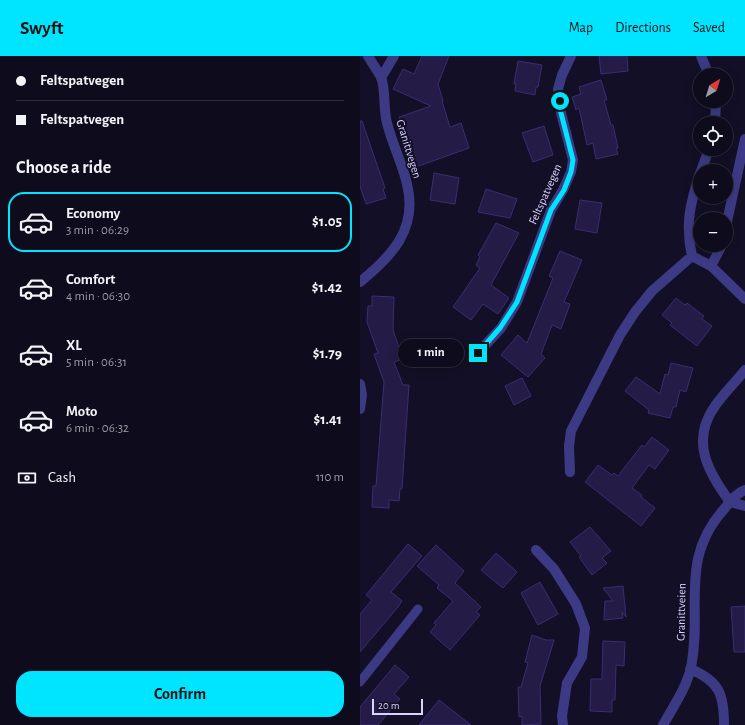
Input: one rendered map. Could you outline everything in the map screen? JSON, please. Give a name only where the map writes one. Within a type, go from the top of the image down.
[{"type":"street","name":"Granittvegen","points":[[360,282],[382,264],[393,251],[408,223],[409,207],[407,184],[386,122],[381,78],[368,56]]},
{"type":"street","points":[[381,78],[394,56]]},
{"type":"street","name":"Feltspatvegen","points":[[478,353],[500,328],[517,302],[551,210],[564,190],[571,172],[573,160],[561,113],[558,89],[570,56]]},
{"type":"street","points":[[702,56],[706,68]]},
{"type":"street","points":[[729,212],[745,139]]},
{"type":"street","points":[[692,256],[688,236],[688,217],[693,195]]},
{"type":"street","points":[[712,266],[719,252]]},
{"type":"street","points":[[692,256],[712,266],[745,299]]},
{"type":"street","points":[[570,472],[568,446],[571,431],[620,335],[635,312],[652,291],[692,256]]},
{"type":"street","points":[[745,370],[714,406],[709,416],[703,436],[702,447],[710,470],[730,502],[745,506]]},
{"type":"street","points":[[360,384],[362,396],[360,409]]},
{"type":"street","name":"Granittveien","points":[[663,725],[690,669],[695,640],[694,581],[700,552],[714,521],[734,497],[745,490]]},
{"type":"street","points":[[536,550],[554,569],[576,604],[585,628],[582,657],[567,684],[562,716],[563,725]]},
{"type":"street","points":[[690,669],[705,675],[717,686],[724,704],[724,725]]},
{"type":"lane","points":[[360,682],[418,609]]},
{"type":"building","points":[[422,56],[449,56],[438,84],[450,127],[461,123],[469,148],[416,167],[399,117],[431,106],[393,89],[403,69],[414,74]]},
{"type":"building","points":[[599,56],[627,56],[628,71],[601,74]]},
{"type":"building","points":[[518,61],[542,65],[535,95],[515,91],[516,84],[514,84]]},
{"type":"building","points":[[601,80],[607,100],[604,100],[611,125],[613,125],[618,154],[596,159],[593,143],[587,145],[579,108],[576,110],[572,97],[581,94],[579,87]]},
{"type":"building","points":[[360,121],[362,121],[385,188],[383,189],[386,198],[366,204],[360,186]]},
{"type":"building","points":[[544,126],[553,155],[533,162],[522,133]]},
{"type":"building","points":[[434,173],[459,178],[455,204],[430,200]]},
{"type":"building","points":[[486,189],[517,199],[510,218],[478,212]]},
{"type":"building","points":[[580,200],[602,203],[597,233],[575,229]]},
{"type":"building","points":[[496,223],[519,233],[491,285],[509,298],[498,314],[483,304],[471,320],[453,307],[480,268],[476,265],[480,257],[478,255]]},
{"type":"building","points":[[560,251],[582,260],[564,302],[570,304],[561,329],[552,325],[541,354],[545,358],[528,377],[501,355],[518,335],[527,343],[553,278],[549,276]]},
{"type":"building","points":[[372,296],[394,297],[393,330],[403,359],[394,362],[403,385],[409,385],[402,489],[400,489],[399,501],[389,500],[389,508],[372,507],[373,486],[376,486],[384,382],[374,354],[378,353],[367,322],[368,306],[372,306]]},
{"type":"building","points":[[676,298],[685,305],[687,303],[704,316],[702,319],[712,326],[697,346],[670,325],[672,323],[662,315]]},
{"type":"building","points":[[671,363],[693,368],[686,392],[680,390],[676,407],[673,407],[670,418],[648,413],[649,410],[625,391],[636,377],[660,394],[665,374],[668,375]]},
{"type":"building","points":[[522,378],[531,396],[514,405],[505,386]]},
{"type":"building","points":[[652,437],[669,450],[655,469],[649,465],[632,488],[642,495],[641,497],[655,508],[641,526],[585,482],[598,465],[612,475],[614,473],[618,476],[642,445],[644,447]]},
{"type":"building","points":[[590,527],[611,551],[602,558],[607,563],[592,575],[579,557],[581,556],[570,542]]},
{"type":"building","points":[[408,544],[422,556],[391,592],[402,601],[360,652],[360,614],[372,600],[366,595]]},
{"type":"building","points":[[436,545],[464,571],[455,583],[481,607],[476,612],[480,615],[450,650],[430,632],[436,625],[434,623],[453,601],[437,588],[439,585],[417,566]]},
{"type":"building","points":[[496,553],[517,572],[503,588],[481,570]]},
{"type":"building","points":[[540,582],[558,614],[538,625],[521,593]]},
{"type":"building","points":[[623,586],[626,617],[622,612],[623,618],[604,620],[605,601],[613,601],[603,588]]},
{"type":"building","points":[[745,606],[745,652],[734,652],[731,607]]},
{"type":"building","points":[[532,635],[546,640],[554,640],[540,686],[541,724],[522,725],[522,716],[519,717],[518,687],[521,687],[528,663],[525,662]]},
{"type":"building","points":[[603,641],[625,642],[624,666],[616,665],[615,700],[612,700],[612,712],[590,711],[591,679],[602,679]]},
{"type":"building","points":[[395,665],[409,677],[394,694],[400,699],[378,725],[360,725],[360,707]]},
{"type":"building","points":[[439,700],[471,725],[419,725]]},
{"type":"route","points":[[478,353],[500,328],[517,302],[528,275],[541,234],[551,210],[564,190],[571,172],[573,160],[561,113],[560,101]]}]
